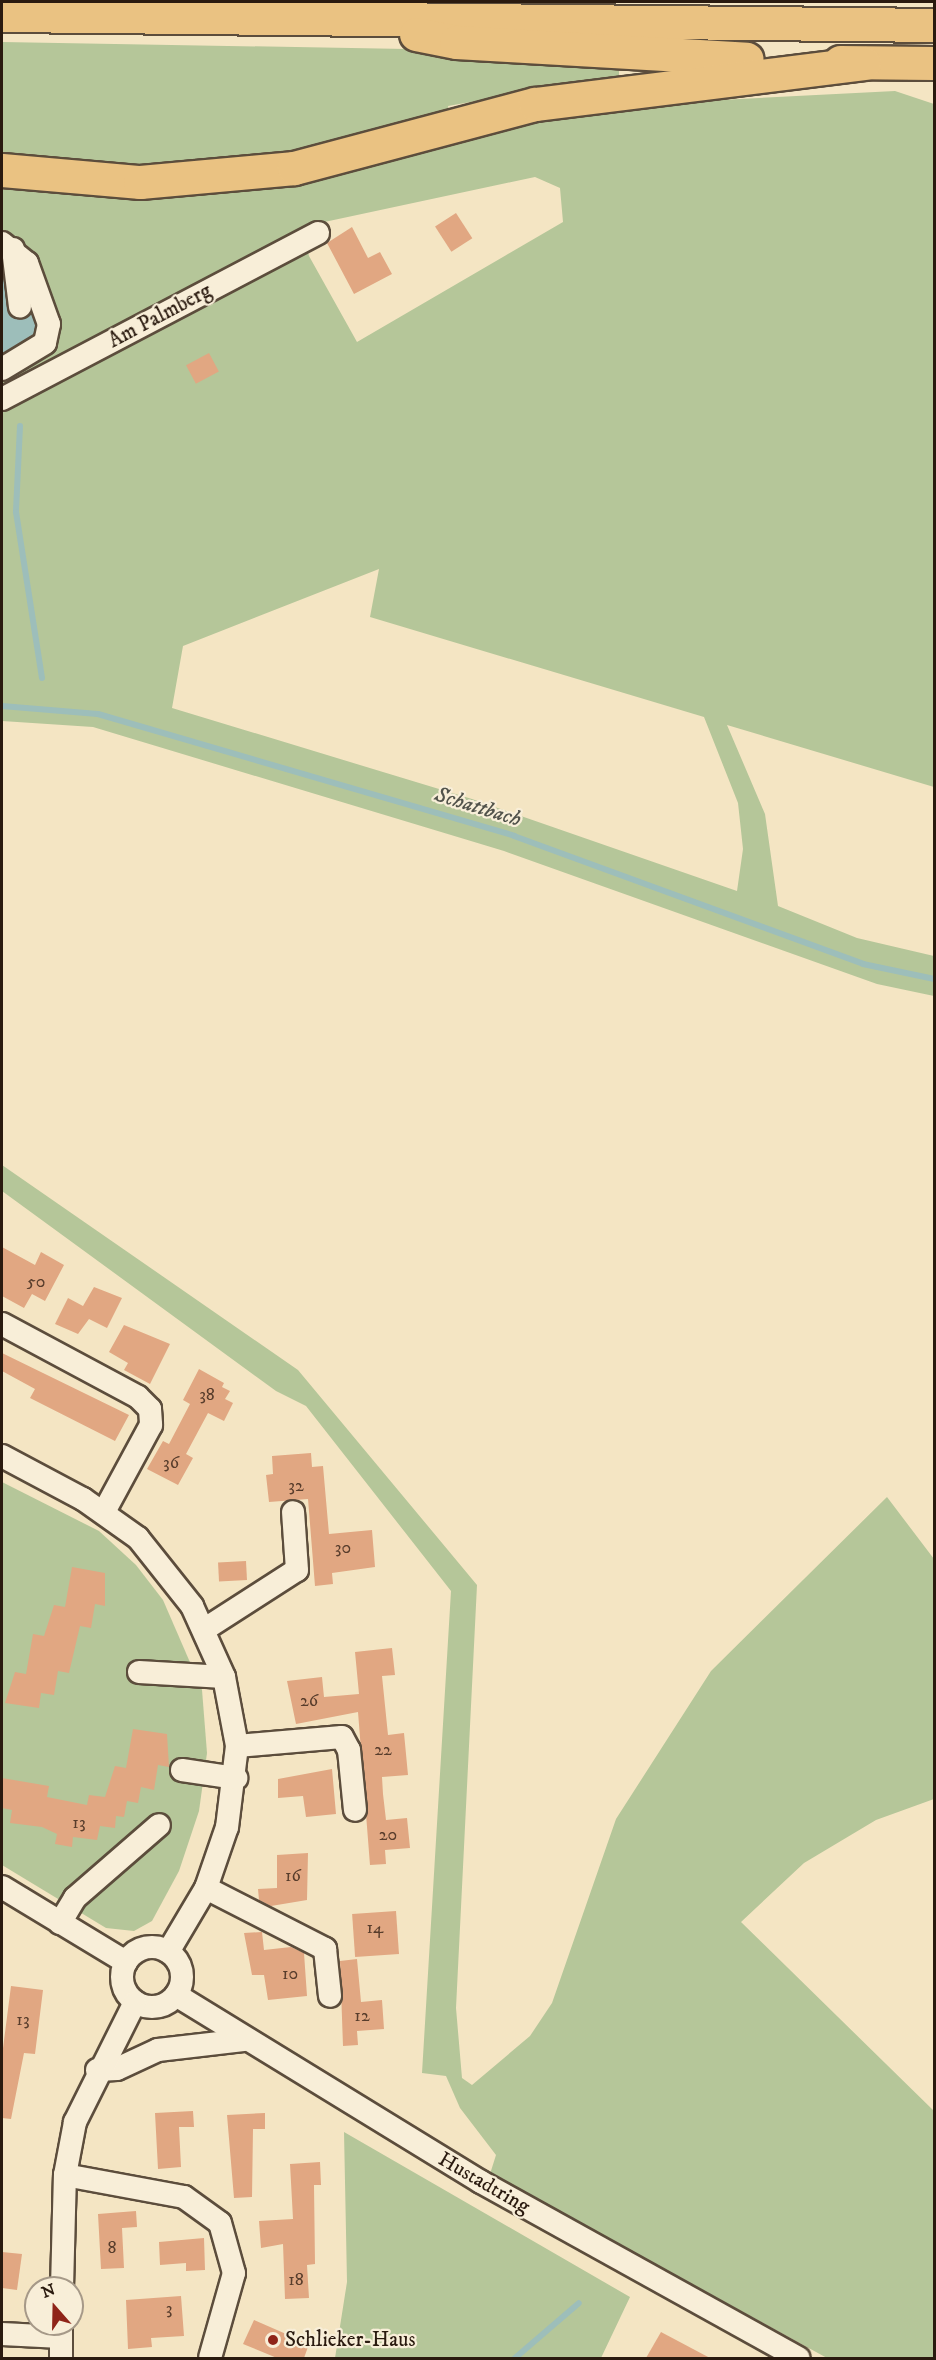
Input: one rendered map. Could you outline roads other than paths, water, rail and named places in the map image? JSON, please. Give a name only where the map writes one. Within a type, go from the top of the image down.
[{"type":"highway","points":[[2,15],[934,25]]},
{"type":"highway","points":[[334,18],[456,42],[862,63],[934,63]]},
{"type":"highway","points":[[2,170],[140,182],[294,168],[536,104],[862,63]]},
{"type":"street","name":"Am Palmberg","points":[[2,399],[318,233]]},
{"type":"street","points":[[7,245],[21,307]]},
{"type":"street","points":[[2,369],[45,344],[49,324],[36,281],[7,245]]},
{"type":"street","points":[[2,1324],[138,1397],[150,1409],[151,1425],[105,1512]]},
{"type":"street","points":[[2,1456],[105,1512],[165,1569],[205,1629],[224,1677],[237,1746],[236,1779],[227,1827],[206,1888],[168,1952]]},
{"type":"street","points":[[205,1629],[297,1570],[293,1512]]},
{"type":"street","points":[[138,1672],[224,1677]]},
{"type":"street","points":[[237,1746],[342,1737],[349,1750],[355,1810]]},
{"type":"street","points":[[182,1770],[236,1779]]},
{"type":"street","points":[[60,1923],[75,1899],[159,1825]]},
{"type":"street","points":[[2,1887],[126,1962]]},
{"type":"street","points":[[206,1888],[325,1950],[330,1996]]},
{"type":"street","points":[[142,1949],[168,1952],[181,1968],[176,1995],[157,2007],[135,2001],[122,1980],[126,1962],[142,1949]]},
{"type":"street","name":"Hustadtring","points":[[176,1995],[245,2040],[581,2240],[799,2358]]},
{"type":"street","points":[[62,2276],[65,2175],[75,2122],[97,2070],[135,2001]]},
{"type":"street","points":[[97,2070],[117,2069],[158,2050],[245,2040]]},
{"type":"street","points":[[65,2175],[184,2197],[220,2223],[234,2273],[210,2358]]},
{"type":"street","points":[[2,2334],[61,2340]]},
{"type":"water","points":[[2,248],[23,266],[42,338],[2,364]]},
{"type":"waterway","points":[[20,426],[16,512],[42,678]]},
{"type":"waterway","name":"Schattbach","points":[[2,706],[98,714],[514,836],[863,964],[934,979]]},
{"type":"waterway","points":[[515,2358],[579,2303]]},
{"type":"place","name":"Schlieker-Haus","points":[[273,2340]]}]
